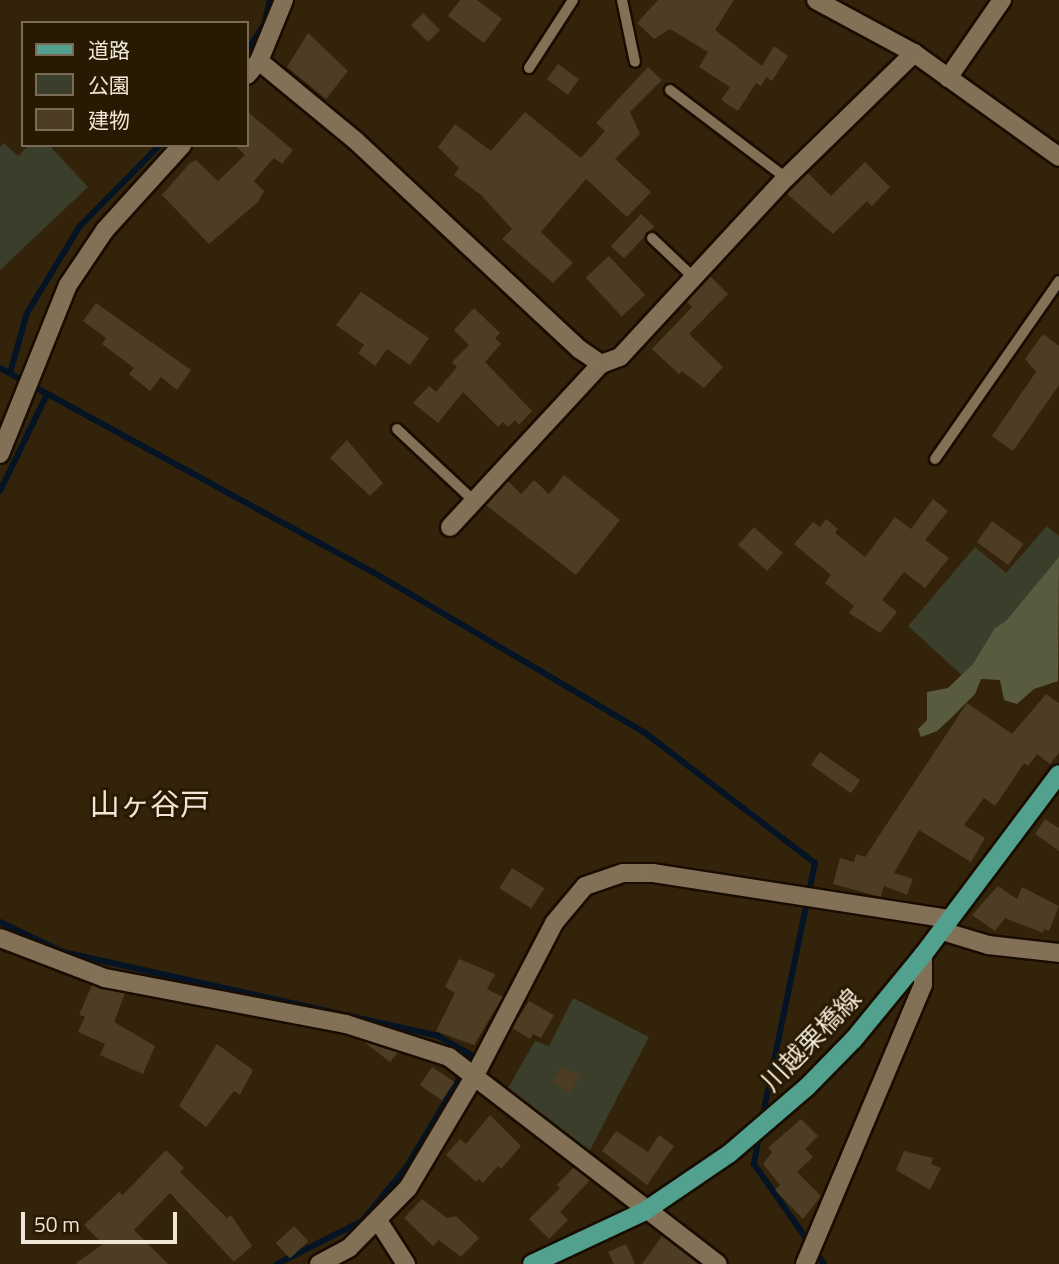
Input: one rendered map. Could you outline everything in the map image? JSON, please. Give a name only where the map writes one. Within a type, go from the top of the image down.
[{"type":"main road","name":"川越栗橋線","points":[[532,1264],[645,1211],[729,1154],[807,1087],[854,1039],[923,955],[1059,774]]},
{"type":"street","points":[[248,74],[259,61],[284,0]]},
{"type":"street","points":[[816,0],[914,53],[1059,157]]},
{"type":"street","points":[[948,78],[1002,0]]},
{"type":"street","points":[[450,527],[601,364],[620,357],[692,276],[786,178],[914,53]]},
{"type":"street","points":[[259,61],[356,141],[579,349],[601,364]]},
{"type":"street","points":[[0,454],[68,285],[105,230],[180,147]]},
{"type":"street","points":[[319,1264],[349,1248],[379,1222],[408,1188],[475,1075],[554,923],[576,893],[598,879],[623,873],[692,877],[945,925],[988,945],[1059,953]]},
{"type":"street","points":[[0,938],[106,978],[346,1024],[449,1057],[645,1211],[718,1264]]},
{"type":"street","points":[[805,1264],[923,985],[923,955]]},
{"type":"street","points":[[379,1222],[406,1264]]},
{"type":"lane","points":[[529,68],[573,0]]},
{"type":"lane","points":[[622,0],[635,62]]},
{"type":"lane","points":[[670,90],[786,178]]},
{"type":"lane","points":[[652,238],[692,276]]},
{"type":"lane","points":[[936,459],[1059,281]]},
{"type":"lane","points":[[397,429],[474,501]]},
{"type":"green space","points":[[4,143],[18,156],[27,147],[51,147],[88,187],[0,270],[0,147]]},
{"type":"green space","points":[[1047,526],[1059,536],[1059,564],[965,678],[908,626],[975,547],[1006,573]]},
{"type":"green space","points":[[1059,557],[1058,681],[1034,689],[1017,704],[1004,700],[1000,680],[981,679],[975,694],[950,719],[937,731],[921,737],[918,729],[927,720],[927,692],[948,688],[973,664],[995,628],[1006,621]]},
{"type":"green space","points":[[573,998],[649,1037],[589,1152],[508,1088],[535,1041],[549,1046]]},
{"type":"building","points":[[460,0],[477,0],[502,19],[484,43],[448,16]]},
{"type":"building","points":[[658,0],[734,0],[715,30],[762,66],[774,46],[788,56],[772,81],[766,77],[761,86],[756,83],[738,111],[721,100],[730,87],[699,67],[708,52],[670,29],[654,39],[637,23]]},
{"type":"building","points":[[423,13],[440,30],[428,42],[411,25]]},
{"type":"building","points":[[308,33],[348,71],[326,99],[287,67]]},
{"type":"building","points":[[558,64],[579,79],[568,95],[547,79]]},
{"type":"building","points":[[648,67],[662,80],[630,112],[640,134],[615,159],[651,192],[627,217],[586,179],[541,232],[573,263],[553,283],[502,239],[512,229],[481,195],[454,175],[459,168],[438,147],[455,124],[491,151],[525,112],[581,158],[605,131],[596,123]]},
{"type":"building","points":[[248,112],[293,150],[282,164],[274,158],[254,181],[264,191],[258,202],[209,244],[162,195],[190,163],[196,160],[218,181],[245,155],[237,147],[248,147]]},
{"type":"building","points":[[865,162],[890,187],[872,206],[867,201],[833,234],[787,194],[808,173],[831,196]]},
{"type":"building","points":[[641,214],[654,226],[624,258],[611,246]]},
{"type":"building","points":[[609,256],[645,295],[622,317],[586,278]]},
{"type":"building","points":[[710,276],[728,294],[689,334],[723,367],[704,388],[682,371],[679,374],[652,349],[692,307],[687,302]]},
{"type":"building","points":[[361,292],[429,338],[410,365],[387,349],[375,366],[358,353],[364,345],[336,325]]},
{"type":"building","points":[[96,303],[191,370],[177,390],[161,377],[150,391],[129,374],[134,368],[102,344],[106,338],[83,321]]},
{"type":"building","points":[[474,308],[500,333],[495,338],[501,344],[485,362],[532,411],[519,425],[515,420],[508,427],[503,422],[498,427],[463,392],[438,423],[413,403],[429,386],[436,392],[457,367],[452,362],[469,345],[454,330]]},
{"type":"building","points":[[1043,334],[1059,346],[1059,385],[1013,451],[992,436],[1036,372],[1025,359]]},
{"type":"building","points":[[347,440],[383,483],[370,496],[330,458]]},
{"type":"building","points":[[564,475],[620,520],[576,575],[486,505],[508,481],[521,494],[534,480],[549,494]]},
{"type":"building","points":[[933,499],[948,511],[925,540],[949,558],[925,588],[904,572],[882,600],[897,612],[880,633],[849,613],[854,606],[825,583],[831,575],[794,544],[813,522],[820,527],[826,519],[838,529],[835,533],[865,557],[895,517],[911,529]]},
{"type":"building","points":[[992,521],[1024,544],[1008,565],[977,542]]},
{"type":"building","points":[[754,527],[783,553],[767,571],[738,545]]},
{"type":"building","points":[[1046,694],[1059,703],[1059,753],[1050,764],[1037,754],[1028,766],[1024,763],[995,806],[984,798],[964,825],[985,838],[971,862],[919,830],[894,873],[913,879],[907,895],[884,886],[881,897],[833,884],[840,858],[854,862],[856,854],[865,857],[967,703],[1012,734]]},
{"type":"building","points":[[820,752],[860,780],[851,793],[811,765]]},
{"type":"building","points":[[1045,819],[1059,828],[1059,851],[1035,834]]},
{"type":"building","points":[[512,868],[544,888],[532,908],[499,888]]},
{"type":"building","points":[[998,886],[1017,899],[1022,887],[1059,906],[1049,931],[1044,929],[1043,933],[1005,918],[995,931],[972,915]]},
{"type":"building","points":[[459,959],[495,974],[487,989],[503,997],[474,1045],[436,1031],[455,993],[445,987]]},
{"type":"building","points":[[92,985],[125,993],[114,1022],[155,1046],[143,1074],[100,1055],[105,1044],[78,1032],[85,1017],[79,1015]]},
{"type":"building","points":[[529,1001],[554,1015],[541,1038],[533,1034],[530,1039],[512,1028]]},
{"type":"building","points":[[363,1041],[398,1052],[390,1062]]},
{"type":"building","points":[[217,1044],[253,1070],[240,1095],[234,1091],[206,1127],[179,1106]]},
{"type":"building","points":[[563,1066],[580,1077],[569,1093],[553,1082]]},
{"type":"building","points":[[432,1067],[454,1082],[442,1100],[420,1085]]},
{"type":"building","points":[[490,1115],[521,1146],[501,1169],[498,1166],[483,1183],[479,1179],[476,1182],[446,1155],[460,1139],[466,1144]]},
{"type":"building","points":[[801,1119],[818,1136],[805,1149],[813,1157],[797,1172],[821,1196],[803,1219],[775,1190],[780,1185],[763,1164],[772,1152],[768,1148]]},
{"type":"building","points":[[616,1131],[648,1152],[659,1135],[674,1146],[647,1185],[602,1151]]},
{"type":"building","points":[[166,1150],[184,1168],[180,1172],[227,1218],[231,1215],[252,1246],[234,1262],[170,1193],[134,1230],[168,1264],[75,1264],[103,1244],[84,1225],[119,1192],[123,1195]]},
{"type":"building","points":[[904,1151],[933,1158],[931,1164],[941,1168],[930,1190],[896,1170]]},
{"type":"building","points":[[574,1167],[590,1180],[560,1212],[568,1220],[549,1239],[529,1219],[560,1188],[557,1185]]},
{"type":"building","points":[[422,1199],[447,1218],[456,1216],[479,1238],[461,1257],[439,1240],[433,1246],[404,1218]]},
{"type":"building","points":[[294,1226],[308,1241],[290,1258],[276,1243]]},
{"type":"building","points":[[662,1236],[671,1242],[699,1264],[642,1264]]},
{"type":"building","points":[[626,1244],[635,1264],[614,1264],[608,1252]]},
{"type":"waterway","points":[[248,49],[264,25],[270,0]]},
{"type":"waterway","points":[[10,373],[27,313],[80,226],[158,147]]},
{"type":"waterway","points":[[0,368],[373,572],[644,732],[815,863],[762,1118]]},
{"type":"waterway","points":[[0,491],[47,394]]},
{"type":"waterway","points":[[0,922],[63,952],[438,1036],[473,1056],[406,1168],[362,1221],[277,1264]]},
{"type":"waterway","points":[[760,1132],[754,1164],[824,1264]]},
{"type":"district","name":"山ヶ谷戸","points":[[150,804]]}]
